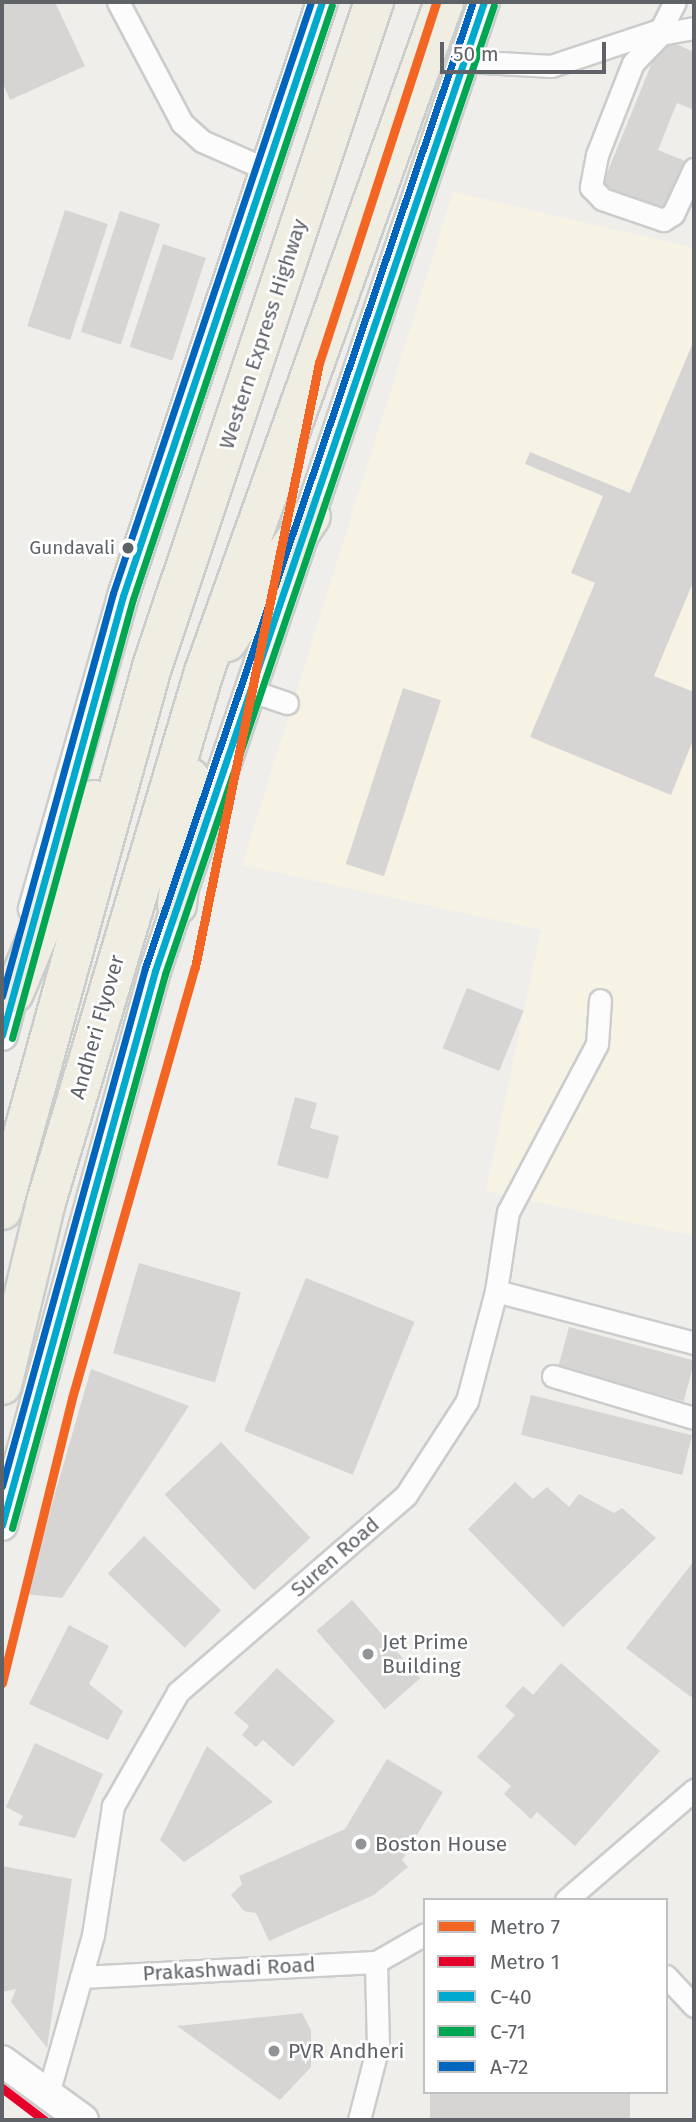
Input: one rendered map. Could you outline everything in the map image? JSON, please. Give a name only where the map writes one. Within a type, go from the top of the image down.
[{"type":"highway","name":"Western Express Highway","points":[[152,667],[374,2]]},
{"type":"highway","points":[[177,905],[204,672],[444,2]]},
{"type":"highway","points":[[204,672],[311,516]]},
{"type":"highway","points":[[14,993],[152,667]]},
{"type":"highway","name":"Andheri Flyover","points":[[4,1199],[152,667]]},
{"type":"highway","name":"Andheri Flyover","points":[[2,1385],[46,1202],[204,672]]},
{"type":"street","points":[[118,2],[182,122],[202,141],[268,170]]},
{"type":"street","points":[[2,1035],[123,596],[268,170],[322,2]]},
{"type":"street","points":[[2,1525],[177,905],[253,691],[484,2]]},
{"type":"street","points":[[660,29],[675,2]]},
{"type":"street","points":[[465,61],[551,66],[660,29],[694,22]]},
{"type":"street","points":[[694,27],[661,34],[634,62],[592,171],[595,193],[663,219],[673,214],[694,169]]},
{"type":"street","points":[[622,42],[634,62]]},
{"type":"street","points":[[253,691],[287,703]]},
{"type":"street","name":"Suren Road","points":[[48,2094],[81,1976],[113,1806],[178,1692],[406,1495],[467,1401],[496,1292],[508,1212],[597,1044],[600,1000]]},
{"type":"street","points":[[496,1292],[694,1343]]},
{"type":"street","points":[[553,1376],[694,1418]]},
{"type":"street","points":[[568,1898],[694,1790]]},
{"type":"street","name":"Prakashwadi Road","points":[[81,1976],[376,1962],[423,1935]]},
{"type":"street","points":[[359,2120],[378,2046],[376,1962]]},
{"type":"street","points":[[668,1978],[694,2007]]},
{"type":"street","points":[[2,2061],[83,2120]]},
{"type":"shaded area","points":[[453,192],[694,248],[694,1236],[486,1191],[541,930],[242,865]]},
{"type":"building","points":[[2,2],[55,2],[85,66],[10,100],[2,81]]},
{"type":"building","points":[[662,38],[694,52],[694,110],[677,103],[658,150],[685,161],[664,213],[601,188]]},
{"type":"building","points":[[65,210],[108,224],[70,340],[27,326]]},
{"type":"building","points":[[120,211],[160,224],[121,345],[81,332]]},
{"type":"building","points":[[163,244],[206,258],[172,361],[130,347]]},
{"type":"building","points":[[694,340],[694,580],[654,676],[694,692],[694,738],[671,795],[530,737],[595,583],[571,573],[603,496],[525,464],[530,452],[630,493]]},
{"type":"building","points":[[403,688],[441,700],[384,876],[346,864]]},
{"type":"building","points":[[467,988],[524,1011],[499,1071],[443,1048]]},
{"type":"building","points":[[295,1097],[317,1103],[310,1128],[339,1136],[328,1179],[277,1165]]},
{"type":"building","points":[[139,1263],[241,1292],[215,1383],[113,1353]]},
{"type":"building","points":[[306,1278],[414,1322],[353,1475],[244,1431]]},
{"type":"building","points":[[569,1327],[694,1360],[684,1401],[558,1368]]},
{"type":"building","points":[[91,1369],[189,1406],[62,1598],[26,1594]]},
{"type":"building","points":[[531,1395],[692,1435],[682,1475],[521,1435]]},
{"type":"building","points":[[221,1442],[310,1538],[254,1590],[165,1495]]},
{"type":"building","points":[[515,1482],[533,1499],[547,1487],[569,1507],[579,1494],[614,1513],[622,1508],[656,1538],[563,1627],[468,1529]]},
{"type":"building","points":[[144,1536],[221,1610],[185,1648],[108,1573]]},
{"type":"building","points":[[694,1561],[694,1694],[691,1697],[626,1648]]},
{"type":"building","name":"Jet Prime Building","points":[[352,1600],[420,1678],[385,1709],[317,1631]]},
{"type":"building","points":[[69,1625],[109,1646],[89,1684],[123,1711],[108,1740],[29,1704]]},
{"type":"building","points":[[561,1663],[660,1751],[575,1846],[537,1812],[531,1819],[504,1794],[511,1786],[477,1757],[515,1715],[505,1706],[523,1686],[533,1695]]},
{"type":"building","points":[[277,1668],[335,1721],[293,1767],[263,1740],[256,1747],[242,1735],[249,1726],[234,1713]]},
{"type":"building","points":[[35,1743],[103,1774],[75,1838],[18,1825],[23,1816],[6,1807]]},
{"type":"building","points":[[207,1746],[273,1802],[184,1862],[160,1840]]},
{"type":"building","name":"Boston House","points":[[387,1759],[443,1792],[402,1860],[408,1867],[374,1895],[269,1941],[256,1913],[244,1911],[231,1895],[242,1884],[239,1876],[345,1829]]},
{"type":"building","points":[[2,1866],[72,1879],[47,2048],[11,2002],[16,1989],[2,1992]]},
{"type":"building","points":[[302,2013],[311,2030],[311,2067],[280,2100],[177,2026]]},
{"type":"building","points":[[430,2094],[630,2094],[630,2120],[430,2120]]},
{"type":"metro line","name":"7","points":[[2,1683],[72,1398],[195,967],[319,363],[436,2]]},
{"type":"metro line","name":"1","points":[[2,2088],[44,2120]]},
{"type":"transit line","name":"A-72","points":[[2,996],[113,593],[311,2]]},
{"type":"transit line","name":"C-40","points":[[2,1035],[123,596],[322,2]]},
{"type":"transit line","name":"A-72","points":[[2,1486],[145,968],[473,2]]},
{"type":"transit line","name":"C-40","points":[[2,1525],[155,971],[484,2]]},
{"type":"transit line","name":"C-71","points":[[12,1038],[133,599],[332,5]]},
{"type":"transit line","name":"C-71","points":[[12,1528],[165,974],[494,5]]},
{"type":"place","name":"Gundavali","points":[[128,548]]},
{"type":"place","name":"Jet Prime Building","points":[[368,1654]]},
{"type":"place","name":"Boston House","points":[[361,1844]]},
{"type":"place","name":"PVR Andheri","points":[[274,2051]]}]
